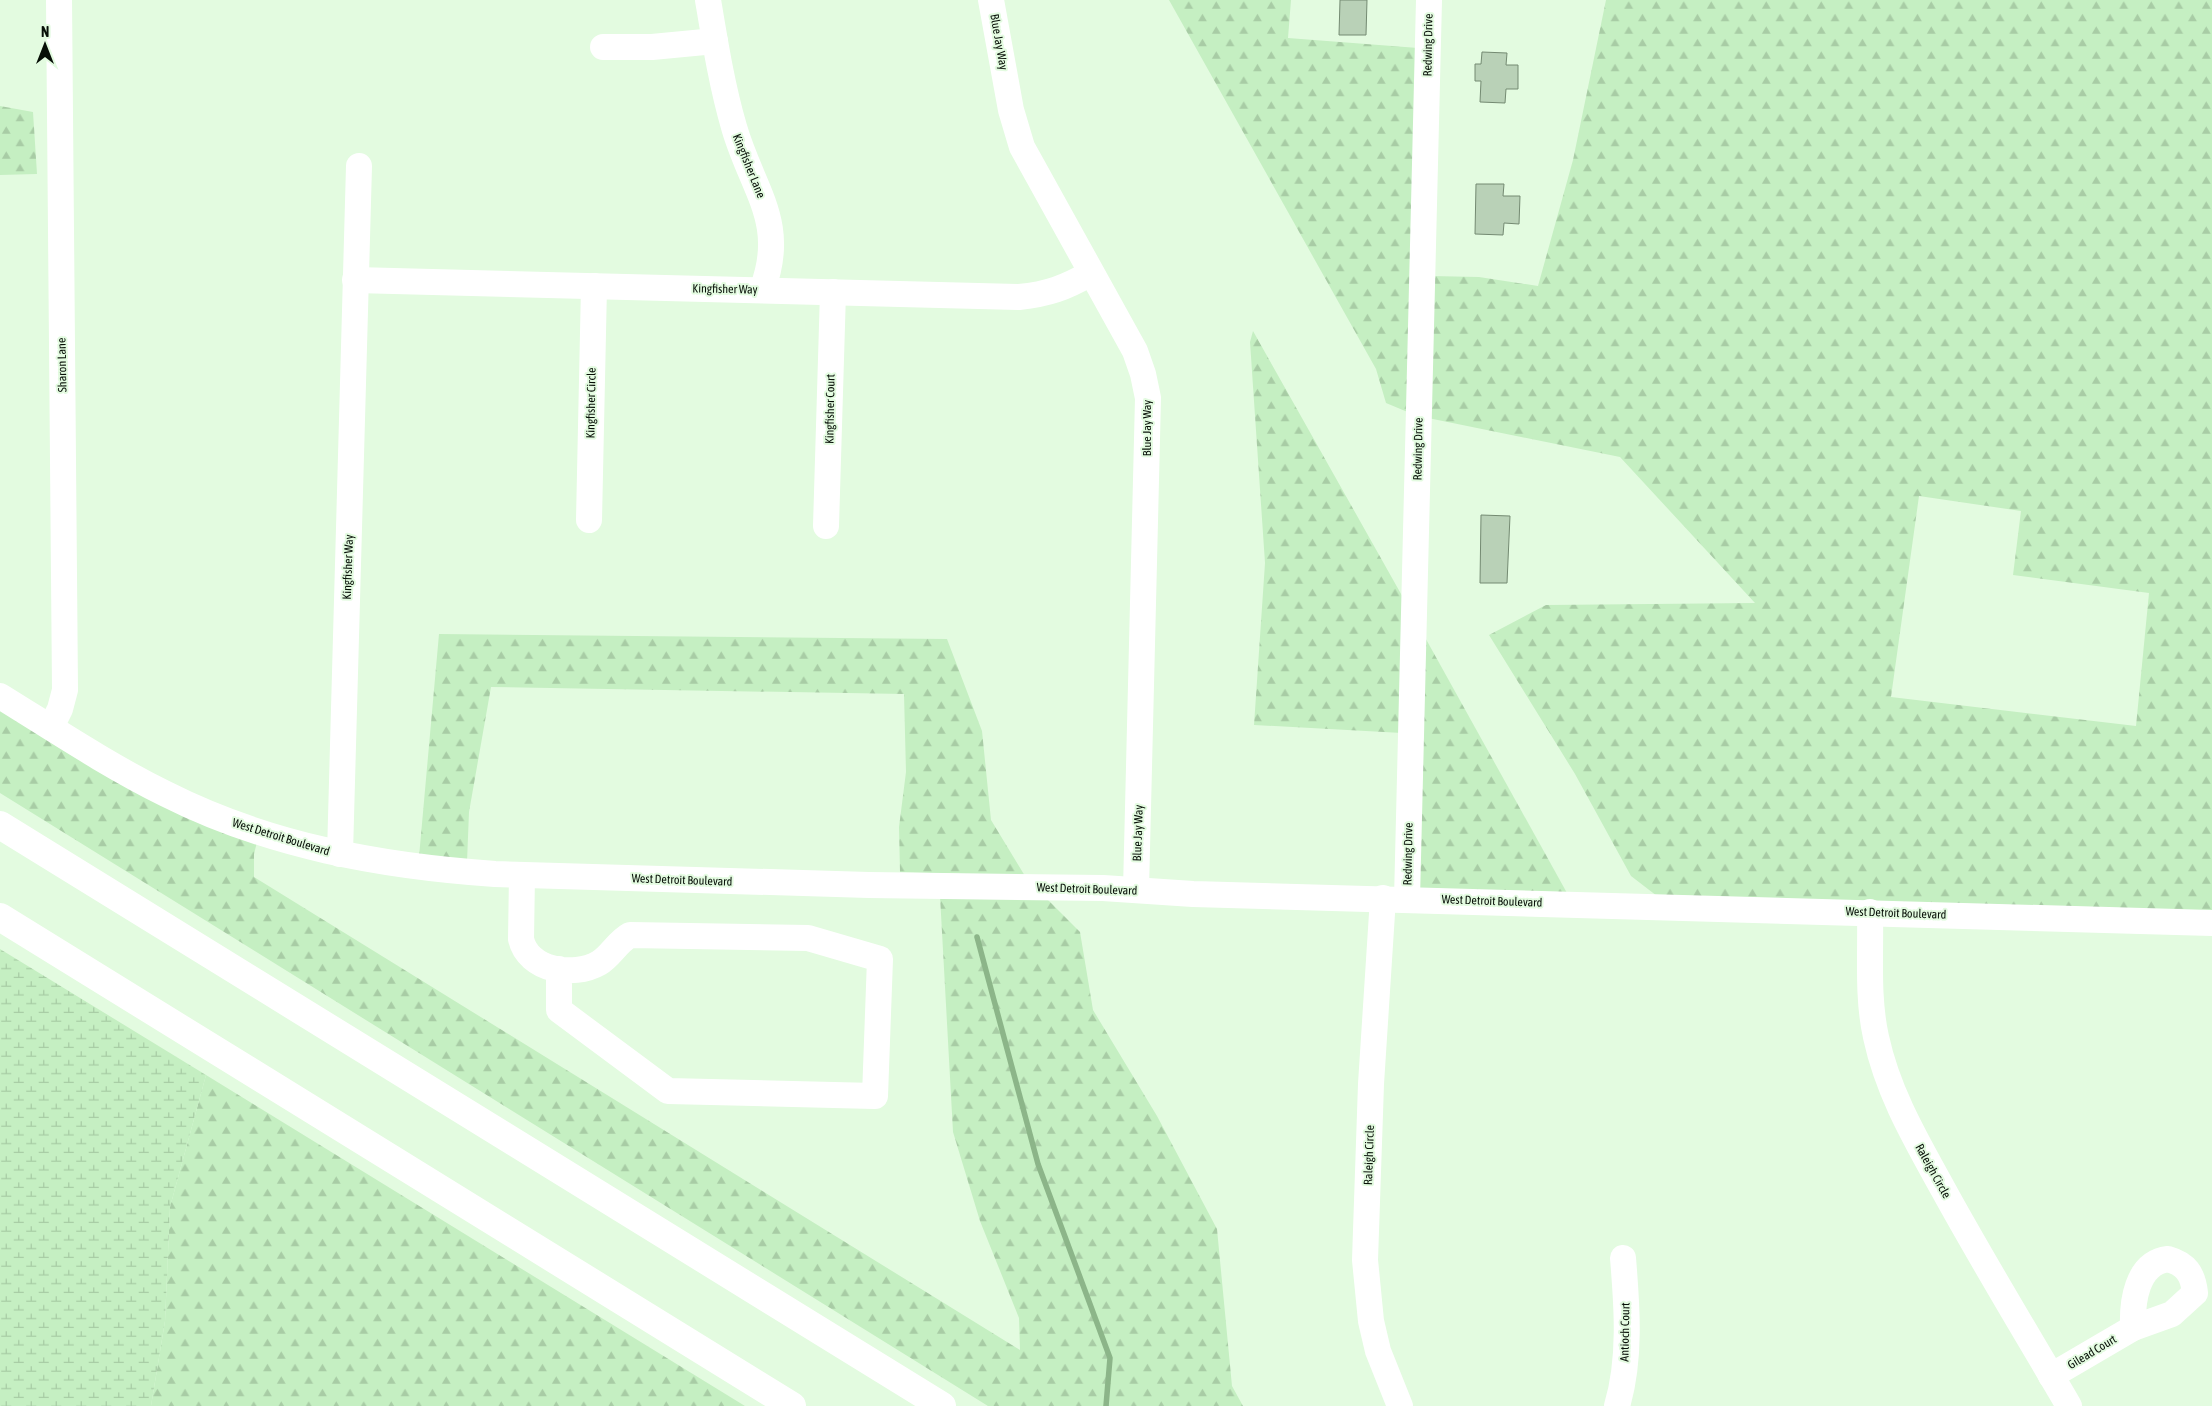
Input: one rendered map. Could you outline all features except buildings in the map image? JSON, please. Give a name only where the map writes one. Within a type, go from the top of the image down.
[{"type":"highway","points":[[0,826],[942,1406]]},
{"type":"highway","points":[[0,916],[12,928],[792,1406]]},
{"type":"street","name":"Sharon Lane","points":[[51,727],[60,709],[65,680],[59,0]]},
{"type":"street","name":"Kingfisher Lane","points":[[708,0],[733,125],[769,220],[772,256],[762,290]]},
{"type":"street","name":"Blue Jay Way","points":[[991,0],[1011,110],[1022,147],[1135,351],[1144,374],[1148,398],[1136,890]]},
{"type":"street","name":"Redwing Drive","points":[[1395,899],[1429,0]]},
{"type":"street","points":[[603,47],[652,48],[715,41]]},
{"type":"street","name":"Kingfisher Way","points":[[340,854],[358,166]]},
{"type":"street","name":"Kingfisher Way","points":[[355,280],[1019,297],[1043,295],[1066,288],[1091,273]]},
{"type":"street","name":"Kingfisher Circle","points":[[589,520],[594,286]]},
{"type":"street","name":"Kingfisher Court","points":[[826,526],[833,292]]},
{"type":"street","name":"West Detroit Boulevard","points":[[0,696],[133,777],[200,810],[286,841],[340,854],[416,867],[522,875],[1136,890],[2212,923]]},
{"type":"street","points":[[522,875],[521,938],[523,949],[536,962],[559,969],[586,968],[598,964],[630,935],[808,938],[880,959],[875,1096],[668,1090],[559,1010],[559,969]]},
{"type":"street","name":"Raleigh Circle","points":[[1395,899],[1371,1084],[1365,1260],[1371,1322],[1378,1351],[1400,1406]]},
{"type":"street","name":"Raleigh Circle","points":[[1870,912],[1871,1001],[1875,1035],[1886,1075],[1898,1107],[2069,1406]]},
{"type":"street","name":"Antioch Court","points":[[1618,1406],[1624,1381],[1625,1356],[1626,1293],[1623,1258]]},
{"type":"street","name":"Gilead Court","points":[[2051,1376],[2133,1328]]},
{"type":"green space","points":[[1169,0],[1291,0],[1288,38],[1418,48],[1410,413],[1386,403],[1376,369]]},
{"type":"green space","points":[[1606,0],[2212,0],[2212,912],[1657,896],[1631,876],[1575,774],[1489,635],[1546,605],[1755,603],[1620,457],[1428,418],[1431,276],[1479,277],[1538,286],[1573,160]],"holes":[[[1919,496],[2021,511],[2013,575],[2149,593],[2136,726],[1891,697]]]},
{"type":"green space","points":[[0,106],[33,112],[37,174],[0,175]]},
{"type":"green space","points":[[1253,331],[1405,601],[1402,733],[1254,725],[1265,563],[1250,342]]},
{"type":"green space","points":[[1422,632],[1567,893],[1416,889]]},
{"type":"green space","points":[[439,634],[947,639],[982,731],[991,820],[1025,876],[900,872],[899,827],[906,772],[904,694],[491,687],[469,812],[467,862],[419,857]]},
{"type":"green space","points":[[0,709],[257,842],[254,854],[254,877],[1020,1350],[1019,1318],[980,1221],[953,1132],[940,896],[1046,898],[1080,932],[1093,1010],[1157,1116],[1217,1229],[1232,1386],[1243,1406],[988,1406],[0,793]]},
{"type":"green space","points":[[0,949],[206,1075],[170,1207],[165,1321],[151,1406],[0,1406]]},
{"type":"green space","points":[[206,1075],[745,1406],[151,1406],[165,1321],[170,1207]]},
{"type":"waterway","points":[[977,937],[1038,1164],[1110,1358],[1106,1406]]}]
